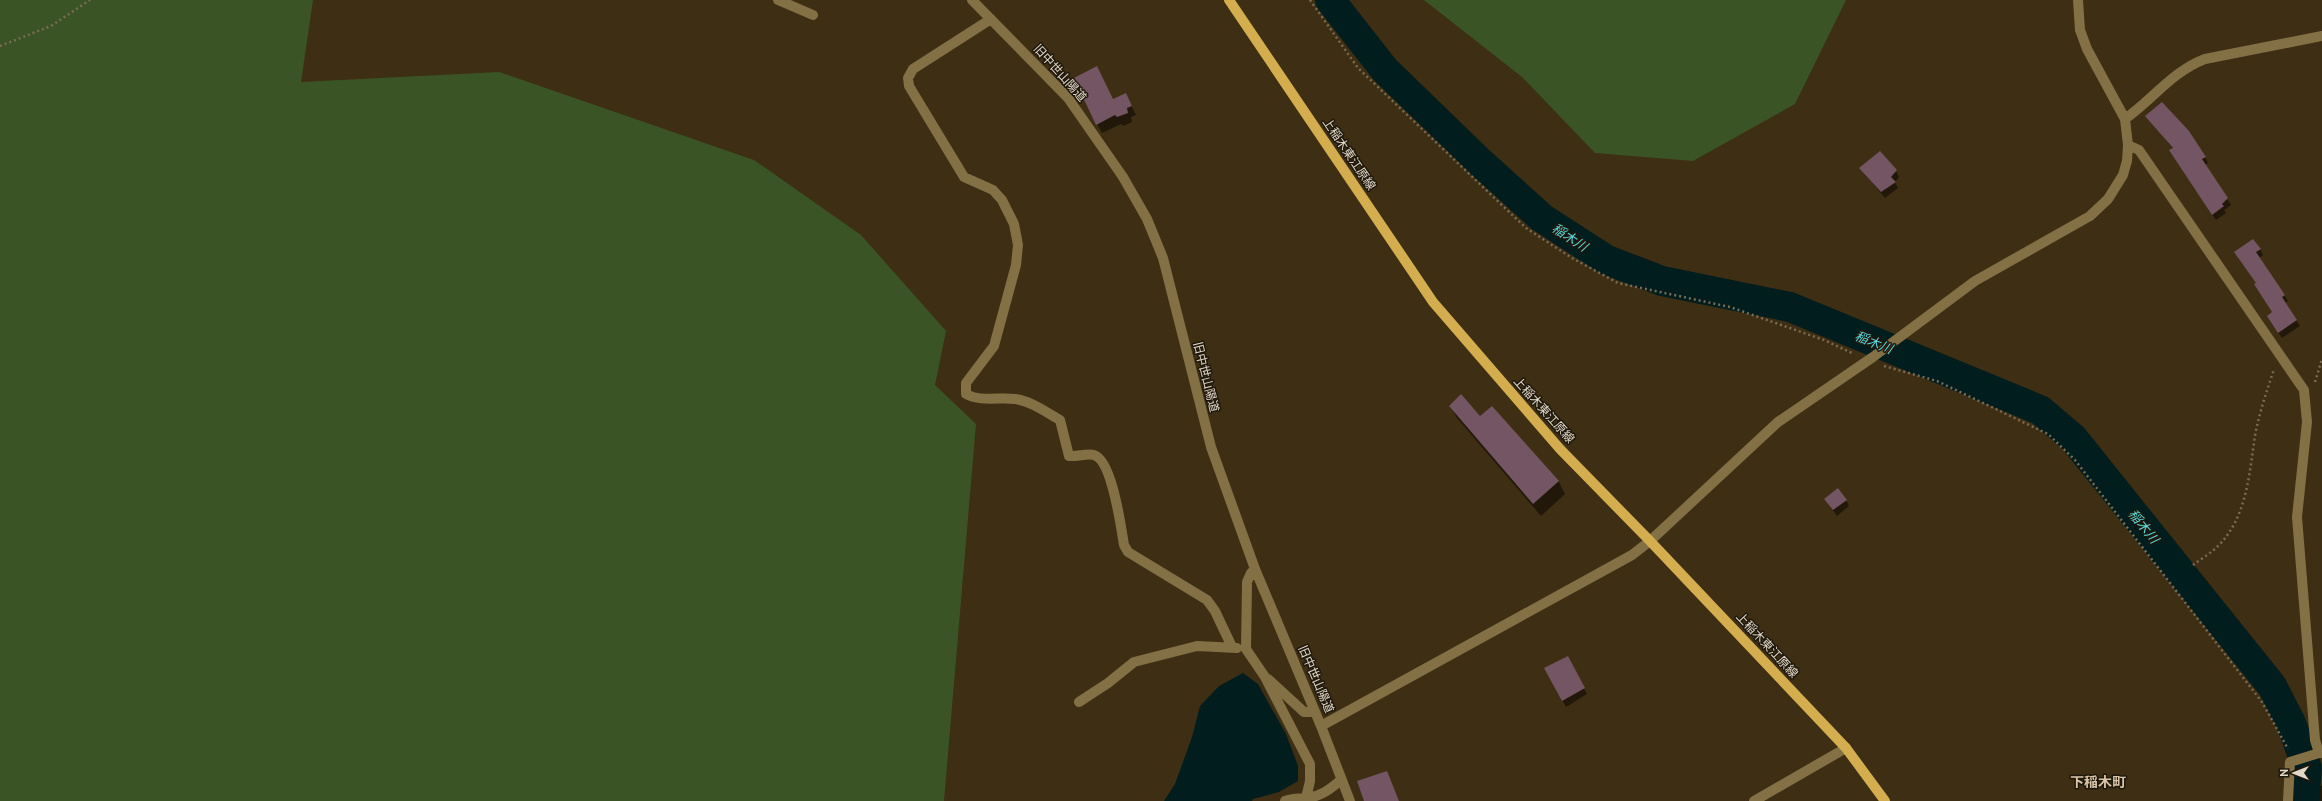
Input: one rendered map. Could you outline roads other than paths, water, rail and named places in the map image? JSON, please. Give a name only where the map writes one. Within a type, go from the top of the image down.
[{"type":"main road","name":"上稲木東江原線","points":[[1229,0],[1433,302],[1560,449],[1650,541],[1846,748],[1885,801]]},
{"type":"street","points":[[778,0],[813,15]]},
{"type":"street","name":"旧中世山陽道","points":[[972,0],[1068,98],[1123,177],[1147,219],[1163,258],[1211,447],[1255,569],[1321,726],[1350,801]]},
{"type":"street","points":[[1321,726],[1632,555],[1650,541],[1778,422],[1870,358],[1975,281],[2090,216],[2108,199],[2123,175],[2128,145],[2125,119],[2085,43],[2080,30],[2078,0]]},
{"type":"street","points":[[991,19],[913,69],[908,78],[909,86],[964,177],[993,190],[1002,200],[1014,224],[1018,245],[1016,265],[994,346],[966,383],[966,394],[974,398],[1017,399],[1040,407],[1060,420],[1070,456],[1094,455],[1101,459],[1106,467],[1124,545],[1128,552],[1207,600],[1215,611],[1232,647]]},
{"type":"street","points":[[2125,119],[2176,75],[2193,64],[2205,59],[2322,36]]},
{"type":"street","points":[[2128,145],[2139,150],[2304,390],[2307,422],[2297,517],[2318,754],[2292,760],[2288,801]]},
{"type":"street","points":[[1255,569],[1251,573],[1247,582],[1246,648],[1265,677],[1310,764],[1310,781],[1306,798]]},
{"type":"street","points":[[1079,702],[1108,683],[1134,662],[1197,646],[1246,648]]},
{"type":"street","points":[[1265,677],[1304,712],[1315,712]]},
{"type":"street","points":[[1754,801],[1846,748]]},
{"type":"street","points":[[1285,801],[1293,798],[1306,798],[1322,795],[1341,780]]},
{"type":"water","points":[[1243,673],[1258,684],[1286,734],[1298,766],[1298,781],[1279,792],[1253,799],[1252,801],[1164,801],[1175,784],[1192,737],[1200,706],[1219,686]]},
{"type":"waterway","name":"稲木川","points":[[1330,0],[1385,70],[1480,162],[1542,218],[1607,260],[1662,281],[1790,307],[2040,410],[2073,438],[2272,686],[2291,723],[2307,768],[2304,801]]},
{"type":"district","name":"下稲木町","points":[[2098,782]]}]
